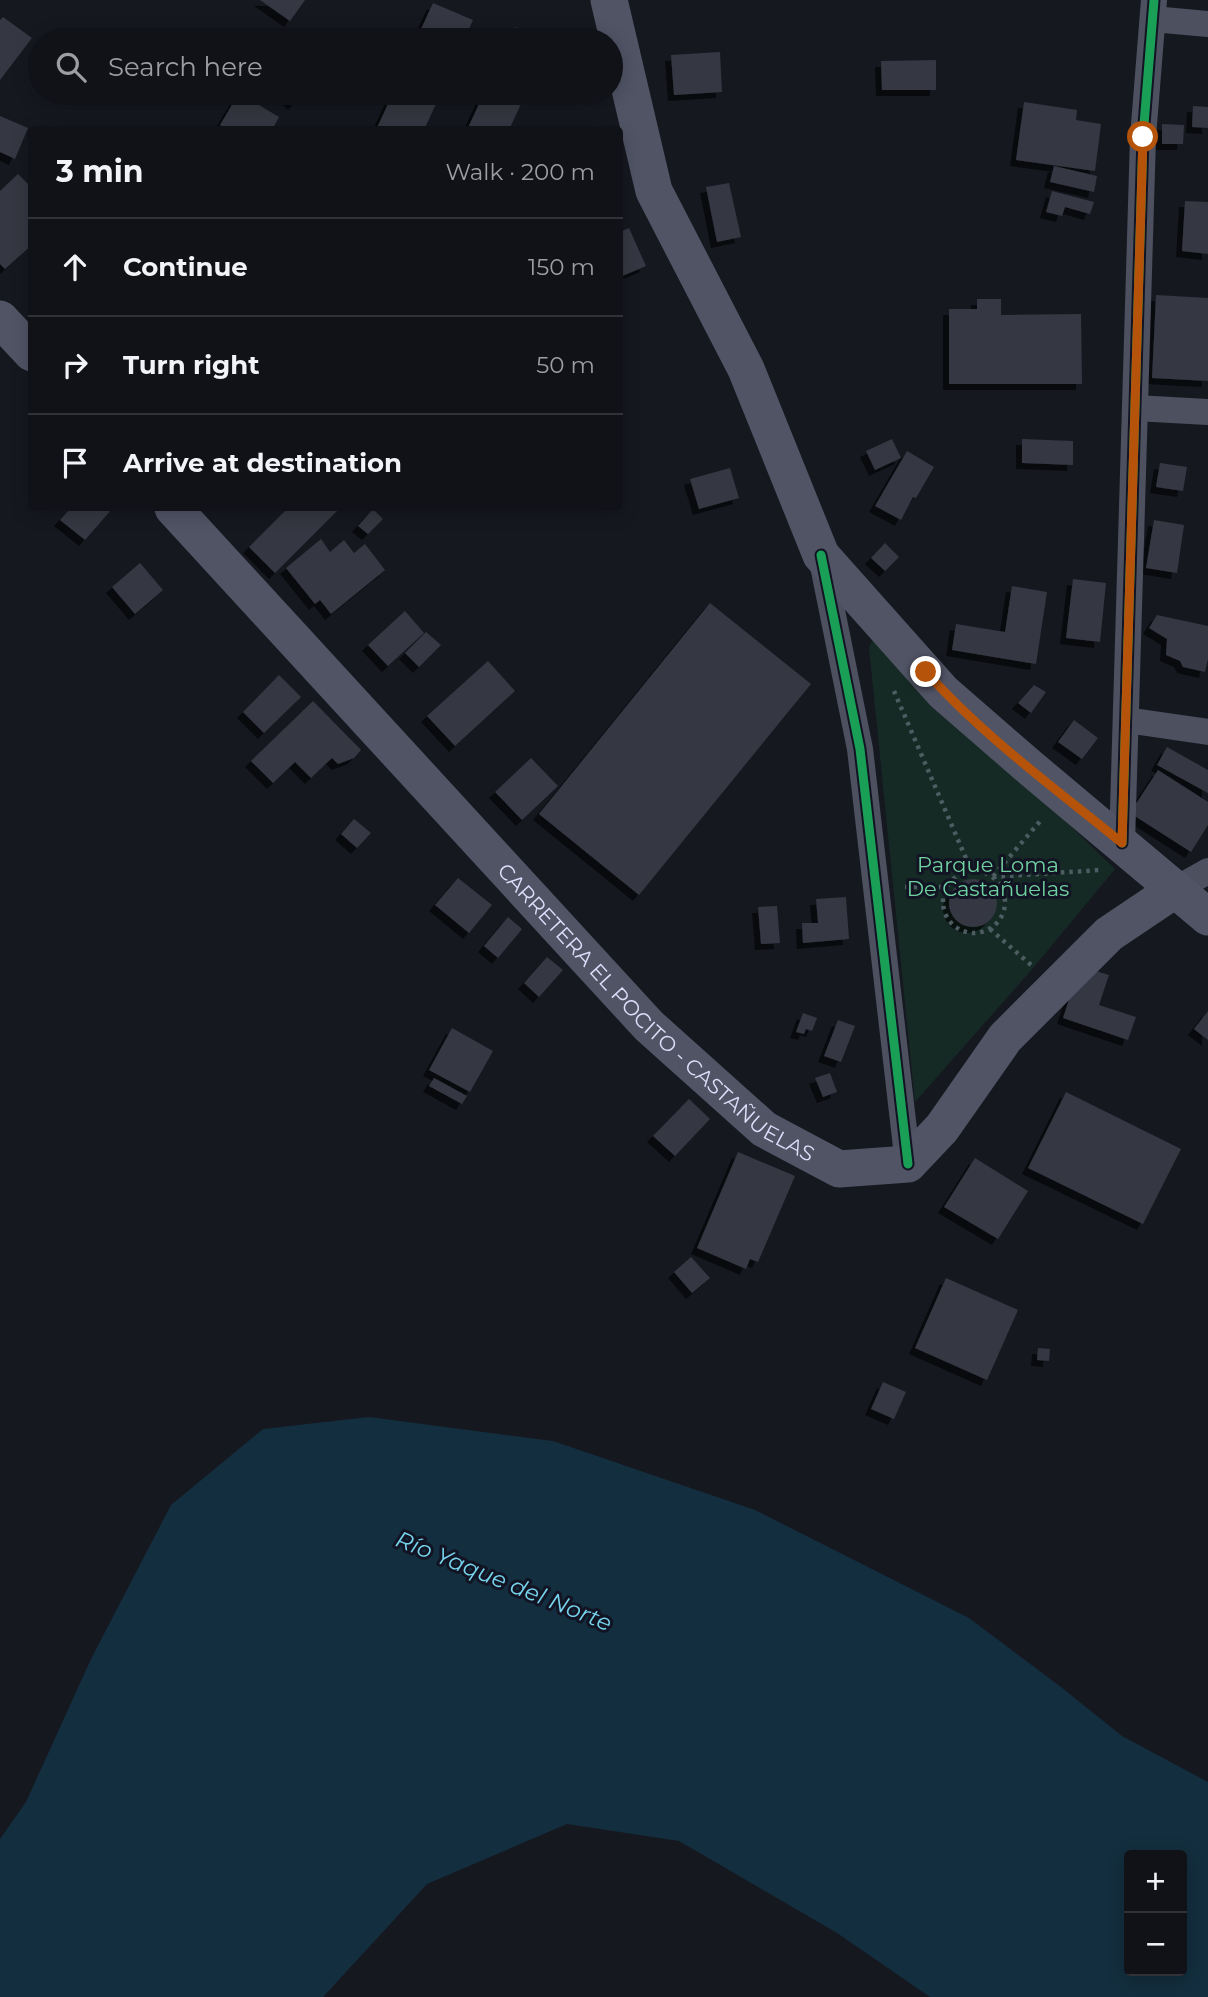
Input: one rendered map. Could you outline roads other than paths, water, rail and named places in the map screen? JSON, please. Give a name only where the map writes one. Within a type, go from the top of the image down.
[{"type":"main road","points":[[609,0],[616,28]]},
{"type":"main road","points":[[623,59],[654,191],[746,369],[821,555],[943,692],[1027,765],[1112,857],[1175,889],[1208,917]]},
{"type":"main road","points":[[0,318],[28,349]]},
{"type":"main road","name":"CARRETERA EL POCITO - CASTAÑUELAS","points":[[176,511],[649,1026],[764,1129],[839,1169],[908,1164]]},
{"type":"main road","points":[[908,1164],[942,1128],[1005,1038],[1109,934],[1175,889]]},
{"type":"street","points":[[1112,857],[1126,720],[1143,137],[1154,9],[1208,24]]},
{"type":"street","points":[[1135,408],[1208,412]]},
{"type":"street","points":[[821,555],[860,749],[908,1164]]},
{"type":"street","points":[[1126,720],[1208,732]]},
{"type":"street","points":[[1175,889],[1208,871]]},
{"type":"water","name":"Río Yaque del Norte","points":[[369,1417],[553,1441],[755,1510],[969,1618],[1122,1736],[1208,1782],[1208,1997],[930,1997],[837,1933],[679,1841],[567,1824],[427,1884],[323,1997],[0,1997],[0,1839],[26,1802],[91,1659],[171,1505],[263,1429]]},
{"type":"park label","name":"Parque Loma De Castañuelas","points":[[988,876]]}]
